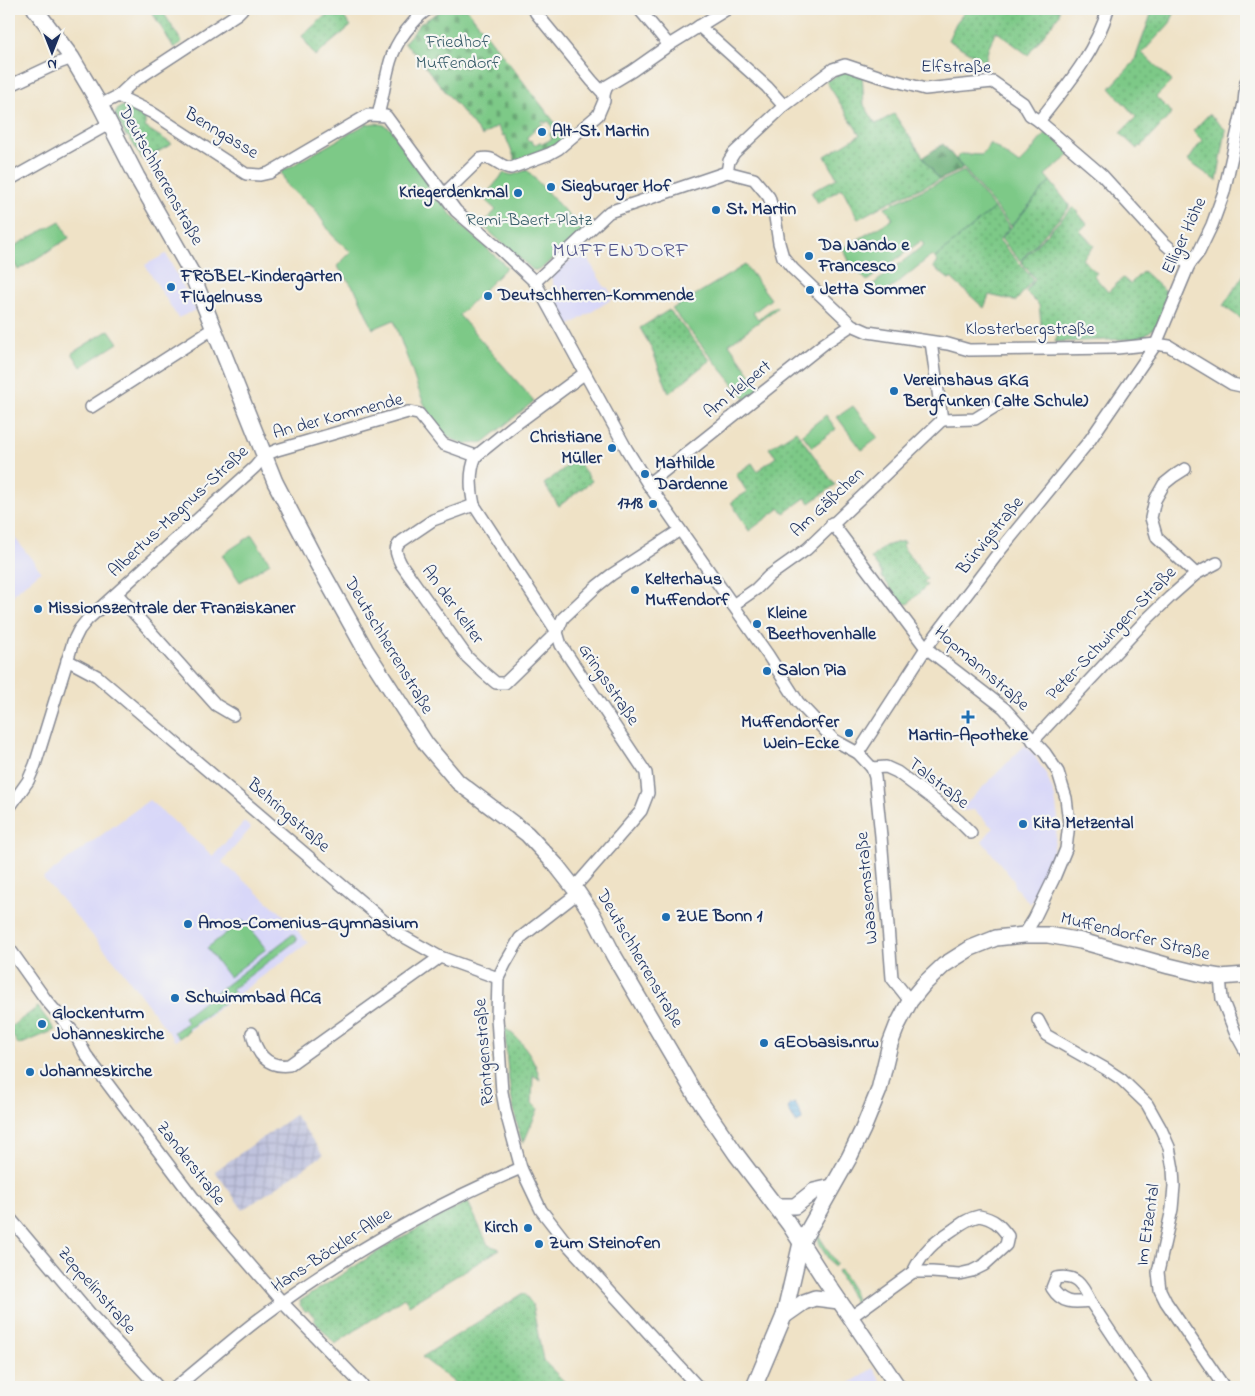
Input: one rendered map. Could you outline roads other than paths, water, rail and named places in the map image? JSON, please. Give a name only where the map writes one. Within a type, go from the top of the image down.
[{"type":"street","name":"Deutschherrenstraße","points":[[35,9],[72,58],[100,105],[137,177],[191,272],[276,482],[340,607],[365,649],[426,744],[458,782],[527,834],[576,890],[593,915],[614,956],[695,1094],[727,1141],[776,1206],[898,1387]]},
{"type":"street","points":[[100,105],[118,96],[132,82],[242,9]]},
{"type":"street","points":[[534,9],[604,94]]},
{"type":"street","points":[[640,9],[669,45]]},
{"type":"street","points":[[443,195],[480,159],[492,159],[505,167],[511,168],[550,154],[598,115],[604,101],[607,86],[727,9]]},
{"type":"street","points":[[1039,121],[1067,86],[1094,45],[1104,24],[1108,9]]},
{"type":"street","points":[[423,10],[394,50],[388,66],[378,115],[386,116],[456,211],[535,282],[627,450],[648,484],[798,702],[834,740],[858,753],[872,768]]},
{"type":"street","points":[[700,26],[784,106]]},
{"type":"street","points":[[9,86],[72,58]]},
{"type":"street","name":"Elfstraße","points":[[727,172],[729,161],[734,153],[784,106],[832,69],[845,65],[925,89],[993,82],[1023,103],[1030,115],[1102,175],[1164,243],[1189,265]]},
{"type":"street","name":"Elliger Höhe","points":[[1156,344],[1189,265],[1199,252],[1212,225],[1224,192],[1244,103],[1246,82]]},
{"type":"street","name":"Benngasse","points":[[118,96],[151,112],[246,174],[260,176],[368,115],[378,115]]},
{"type":"street","points":[[9,180],[110,124]]},
{"type":"street","points":[[535,282],[610,212],[727,172]]},
{"type":"street","name":"Klosterbergstraße","points":[[727,172],[754,179],[769,197],[783,257],[793,270],[852,325],[868,332],[948,344],[969,350],[1117,348],[1156,344],[1169,346],[1232,384],[1246,387]]},
{"type":"street","name":"Am Helpert","points":[[648,484],[825,343],[852,325]]},
{"type":"street","points":[[91,407],[214,328]]},
{"type":"street","points":[[931,342],[942,420],[975,419],[999,404]]},
{"type":"street","name":"Bürvigstraße","points":[[858,753],[926,648],[1002,548],[1090,440],[1156,344]]},
{"type":"street","points":[[557,632],[474,505],[471,491],[472,466],[476,456],[585,374]]},
{"type":"street","name":"An der Kommende","points":[[265,455],[408,412],[419,414],[443,444],[476,456]]},
{"type":"street","name":"Am Gäßchen","points":[[732,604],[756,589],[769,576],[807,548],[942,420]]},
{"type":"street","name":"Albertus-Magnus-Straße","points":[[9,808],[28,781],[35,765],[72,642],[79,630],[87,620],[255,467],[265,455]]},
{"type":"street","name":"Peter-Schwingen-Straße","points":[[1185,469],[1164,484],[1155,500],[1151,518],[1157,538],[1196,574]]},
{"type":"street","name":"An der Kelter","points":[[474,505],[433,520],[398,544],[396,555],[401,564],[468,657],[496,683],[505,683],[557,632]]},
{"type":"street","name":"Hopmannstraße","points":[[832,523],[926,648],[1004,708],[1045,753],[1058,772],[1066,798],[1069,823],[1066,849],[1034,919],[1024,935]]},
{"type":"street","name":"Gringsstraße","points":[[576,890],[641,811],[648,793],[646,774],[561,645],[557,632],[562,618],[597,586],[680,530]]},
{"type":"street","name":"Peter-Schwingen-Straße","points":[[1034,741],[1145,621],[1196,574],[1217,564]]},
{"type":"street","name":"Albertus-Magnus-Straße","points":[[117,594],[216,705],[233,715]]},
{"type":"street","name":"Behringstraße","points":[[67,660],[98,676],[399,934],[440,957],[498,978]]},
{"type":"street","name":"Talstraße","points":[[872,768],[886,767],[897,772],[933,799],[971,833]]},
{"type":"street","name":"Waasemstraße","points":[[872,768],[875,776],[881,836],[892,978],[910,1001]]},
{"type":"street","name":"Röntgenstraße","points":[[576,890],[520,938],[498,978],[497,1018],[502,1092],[509,1122],[521,1168],[541,1210],[559,1235],[698,1387]]},
{"type":"street","name":"Muffendorfer Straße","points":[[754,1387],[784,1316],[801,1243],[864,1129],[879,1090],[893,1036],[901,1016],[924,984],[944,965],[971,948],[996,938],[1048,934],[1081,941],[1169,966],[1220,977],[1246,975]]},
{"type":"street","name":"Zanderstraße","points":[[9,948],[46,1000],[75,1034],[86,1056],[201,1208],[282,1302],[364,1387]]},
{"type":"street","points":[[252,1033],[256,1046],[269,1062],[277,1065],[289,1065],[440,957]]},
{"type":"street","points":[[1220,977],[1222,999],[1241,1031],[1246,1052]]},
{"type":"street","name":"Im Etzental","points":[[1038,1020],[1046,1035],[1122,1079],[1146,1104],[1161,1128],[1173,1169],[1174,1186],[1172,1209],[1159,1264],[1160,1290],[1166,1302],[1224,1387]]},
{"type":"street","name":"Hans-Böckler-Allee","points":[[176,1387],[282,1302],[380,1238],[449,1200],[521,1168]]},
{"type":"street","points":[[776,1206],[795,1206],[814,1191],[832,1187]]},
{"type":"street","points":[[851,1317],[913,1272],[919,1260],[932,1244],[970,1218],[979,1216],[989,1218],[1001,1225],[1008,1236],[1006,1245],[984,1265],[972,1271],[959,1274],[913,1272]]},
{"type":"street","name":"Zeppelinstraße","points":[[9,1217],[93,1317],[158,1387]]},
{"type":"street","points":[[784,1316],[804,1302],[815,1298],[839,1301]]},
{"type":"street","points":[[1090,1301],[1147,1387]]},
{"type":"water","points":[[795,1103],[802,1120],[796,1123],[788,1109],[790,1105]]},
{"type":"place","name":"Alt-St. Martin","points":[[542,132]]},
{"type":"place","name":"Siegburger Hof","points":[[551,187]]},
{"type":"place","name":"Kriegerdenkmal","points":[[518,193]]},
{"type":"place","name":"St. Martin","points":[[716,210]]},
{"type":"place","name":"Da Nando e Francesco","points":[[809,256]]},
{"type":"place","name":"FRÖBEL-Kindergarten Flügelnuss","points":[[171,287]]},
{"type":"place","name":"Jetta Sommer","points":[[810,290]]},
{"type":"place","name":"Deutschherren-Kommende","points":[[488,296]]},
{"type":"place","name":"Vereinshaus GKG Bergfunken (alte Schule)","points":[[894,391]]},
{"type":"place","name":"Christiane Müller","points":[[612,448]]},
{"type":"place","name":"Mathilde Dardenne","points":[[645,474]]},
{"type":"place","name":"1718","points":[[653,504]]},
{"type":"place","name":"Kelterhaus Muffendorf","points":[[635,590]]},
{"type":"place","name":"Missionszentrale der Franziskaner","points":[[38,609]]},
{"type":"place","name":"Kleine Beethovenhalle","points":[[757,624]]},
{"type":"place","name":"Salon Pia","points":[[767,671]]},
{"type":"place","name":"Martin-Apotheke","points":[[968,717]]},
{"type":"place","name":"Muffendorfer Wein-Ecke","points":[[849,733]]},
{"type":"place","name":"Kita Metzental","points":[[1023,824]]},
{"type":"place","name":"ZUE Bonn 1","points":[[666,917]]},
{"type":"place","name":"Amos-Comenius-Gymnasium","points":[[188,924]]},
{"type":"place","name":"Schwimmbad ACG","points":[[175,998]]},
{"type":"place","name":"Glockenturm Johanneskirche","points":[[42,1024]]},
{"type":"place","name":"GEObasis.nrw","points":[[764,1043]]},
{"type":"place","name":"Johanneskirche","points":[[30,1072]]},
{"type":"place","name":"Kirch","points":[[528,1228]]},
{"type":"place","name":"Zum Steinofen","points":[[539,1244]]},
{"type":"district","name":"MUFFENDORF","points":[[621,251]]},
{"type":"park label","name":"Friedhof Muffendorf","points":[[458,53]]},
{"type":"park label","name":"Remi-Baert-Platz","points":[[529,221]]}]
